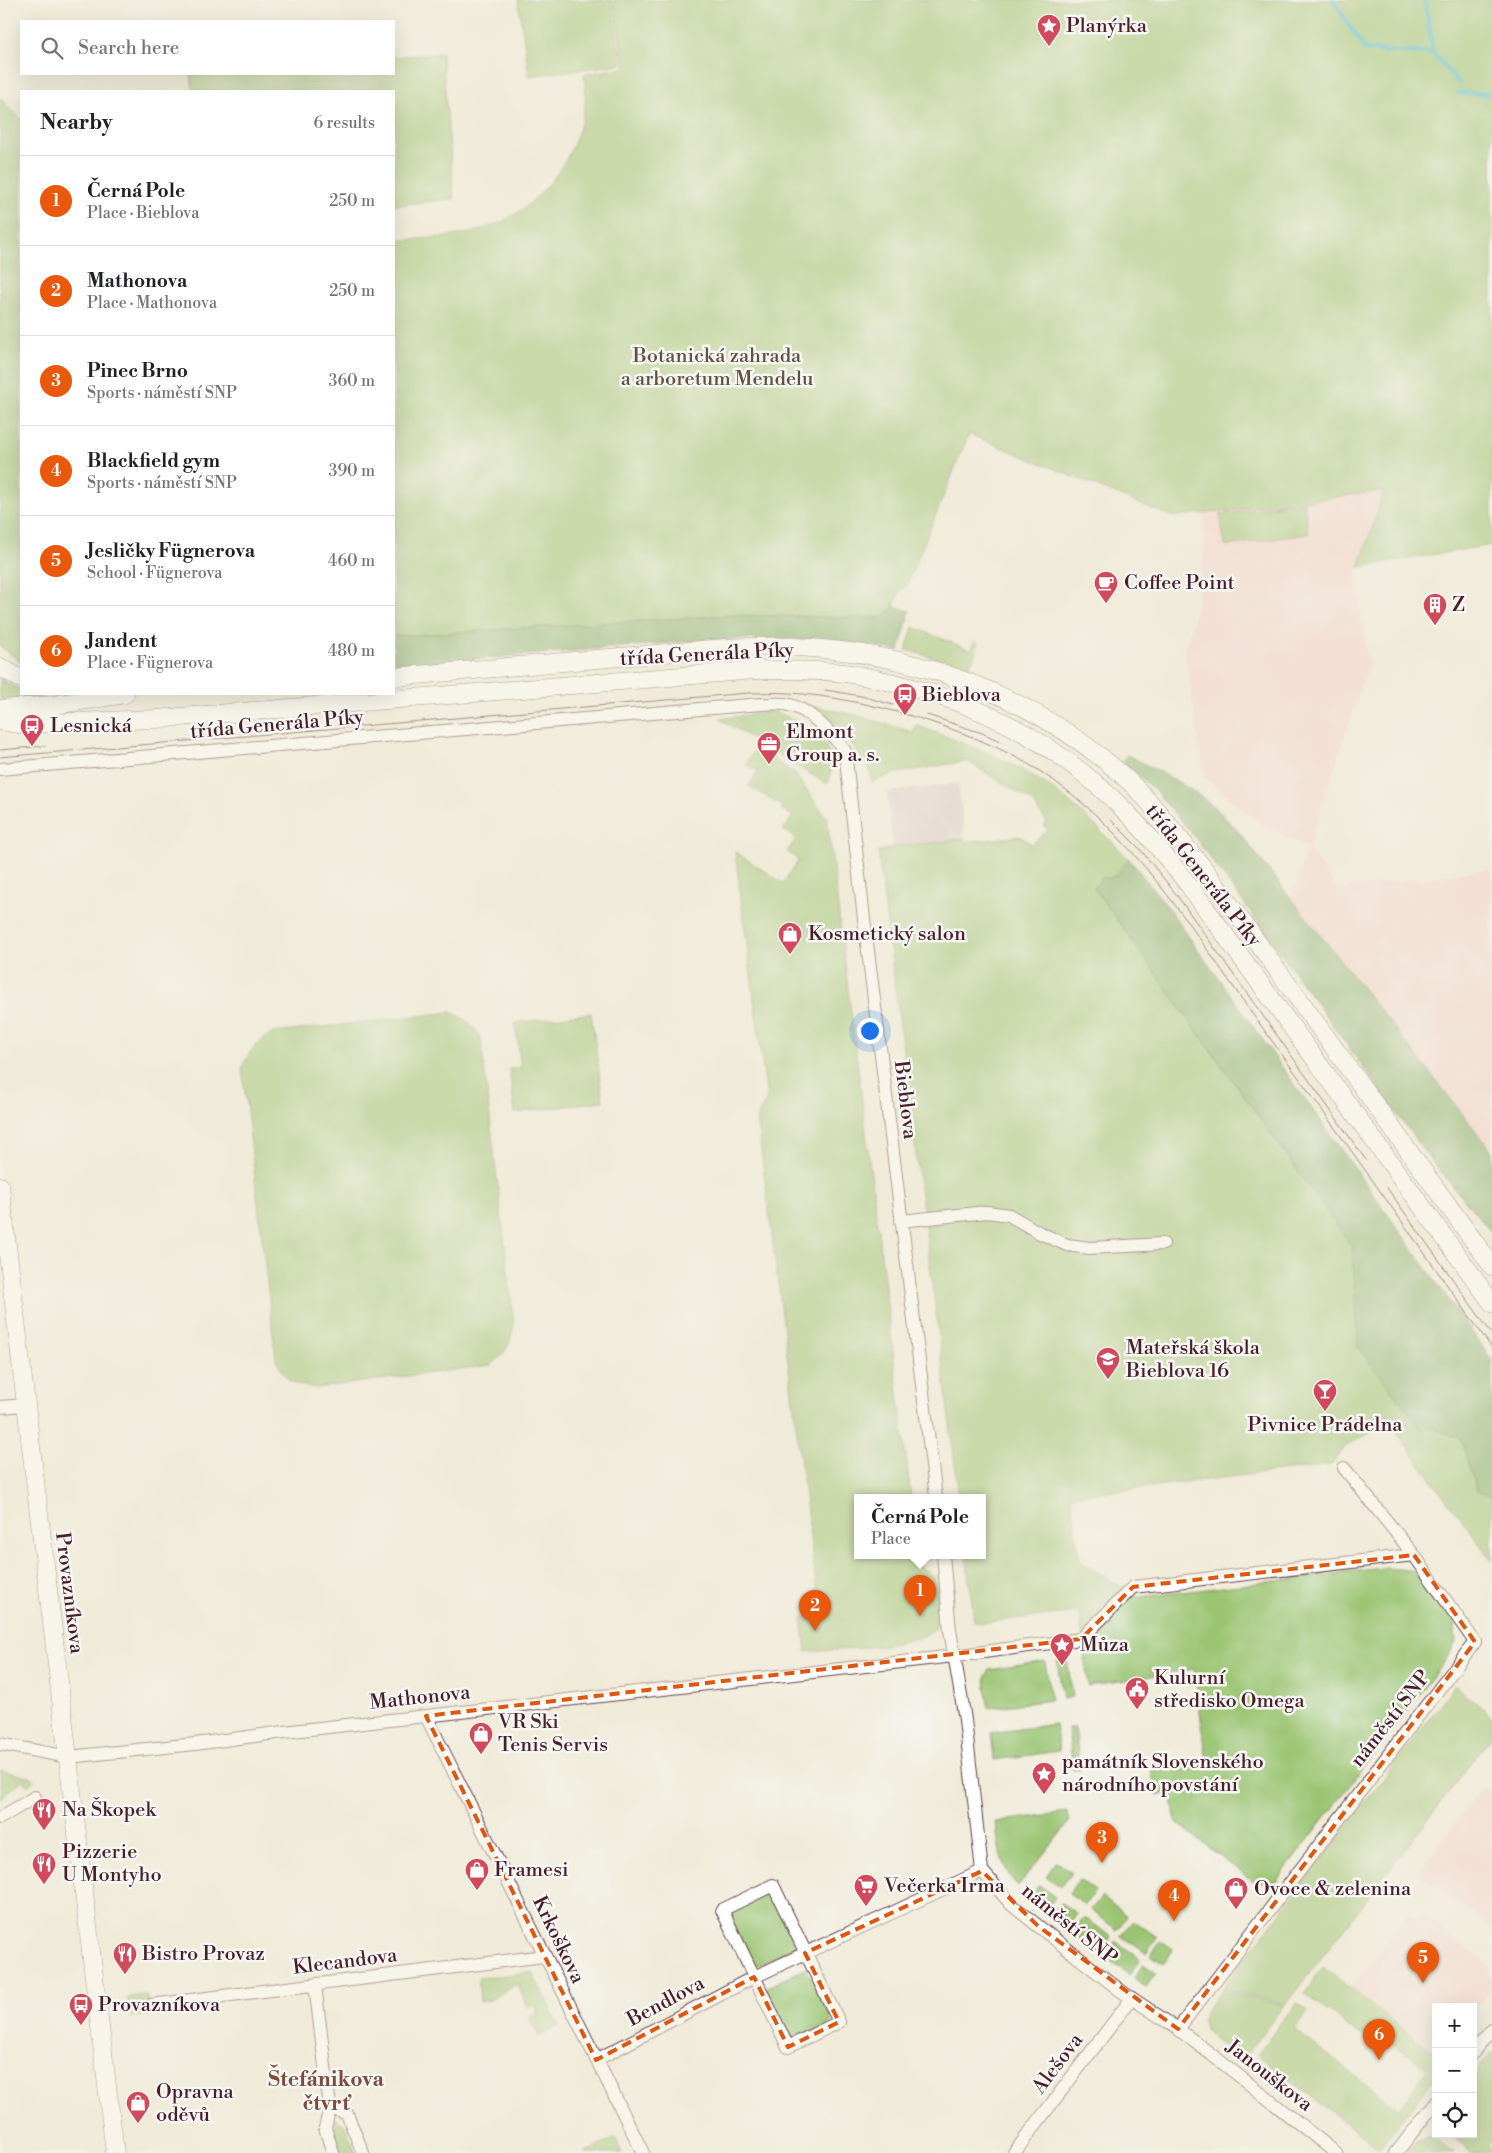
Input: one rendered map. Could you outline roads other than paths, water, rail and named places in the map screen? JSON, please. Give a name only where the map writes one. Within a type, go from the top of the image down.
[{"type":"main road","name":"třída Generála Píky","points":[[395,677],[699,651],[810,648],[902,660],[965,680],[1041,716],[1120,773],[1161,817],[1205,870],[1492,1266]]},
{"type":"main road","points":[[0,667],[20,678]]},
{"type":"main road","name":"třída Generála Píky","points":[[0,721],[20,724],[156,719],[755,670],[807,671],[856,675],[909,686],[952,699],[1032,736],[1106,792],[1145,832],[1188,884],[1492,1303]]},
{"type":"main road","points":[[0,709],[54,705],[114,695]]},
{"type":"main road","points":[[0,732],[20,724]]},
{"type":"main road","name":"Provazníkova","points":[[0,1186],[116,2153]]},
{"type":"street","name":"třída Generála Píky","points":[[0,770],[712,708],[787,704],[808,715],[830,731],[845,750],[849,775]]},
{"type":"street","name":"Bieblova","points":[[849,775],[865,929],[936,1494]]},
{"type":"street","points":[[901,1221],[987,1212],[1010,1215],[1040,1233],[1067,1244],[1089,1248],[1163,1244]]},
{"type":"street","points":[[0,1407],[25,1405]]},
{"type":"street","name":"náměstí SNP","points":[[982,1871],[1012,1905],[1132,1998],[1178,2029],[1475,1642],[1414,1555],[1344,1468]]},
{"type":"street","points":[[954,1656],[1081,1639],[1133,1587],[1414,1555]]},
{"type":"street","points":[[942,1559],[954,1656],[965,1720],[982,1871]]},
{"type":"street","name":"Mathonova","points":[[0,1744],[68,1757],[954,1656]]},
{"type":"street","name":"Krkoškova","points":[[426,1716],[643,2153]]},
{"type":"street","points":[[0,1818],[35,1797]]},
{"type":"street","name":"Bendlova","points":[[596,2060],[754,1976],[982,1871]]},
{"type":"street","points":[[772,1885],[805,1953],[839,2022],[788,2047],[722,1910],[772,1885]]},
{"type":"street","name":"Klecandova","points":[[151,2005],[544,1956]]},
{"type":"street","points":[[315,1985],[330,2107],[324,2128],[332,2153]]},
{"type":"street","name":"Alešova","points":[[1014,2153],[1132,1998]]},
{"type":"street","name":"Janouškova","points":[[1178,2029],[1336,2153]]},
{"type":"street","points":[[1477,2048],[1492,2029]]},
{"type":"street","points":[[330,2107],[347,2114],[363,2153]]},
{"type":"street","points":[[1396,2153],[1432,2107]]},
{"type":"waterway","points":[[1333,0],[1365,50],[1433,53]]},
{"type":"waterway","points":[[1425,0],[1433,53],[1459,83]]},
{"type":"waterway","points":[[1458,93],[1492,94]]},
{"type":"tram line","points":[[825,690],[861,696],[893,705]]},
{"type":"tram line","points":[[0,757],[748,693],[789,693],[850,701],[918,718],[951,729],[1013,755],[1038,770],[1071,794],[1102,821],[1131,851],[1157,882],[1207,949],[1492,1348]]},
{"type":"tram line","points":[[927,715],[982,733],[1002,742]]},
{"type":"tram line","points":[[0,750],[45,746]]},
{"type":"tram line","points":[[1111,820],[1140,849],[1176,894],[1366,1160]]},
{"type":"tram line","points":[[1387,1188],[1492,1334]]},
{"type":"place","name":"Planýrka","points":[[1049,47]]},
{"type":"place","name":"Coffee Point","points":[[1106,604]]},
{"type":"place","name":"Z","points":[[1435,626]]},
{"type":"place","name":"Bieblova","points":[[905,716]]},
{"type":"place","name":"Lesnická","points":[[32,747]]},
{"type":"place","name":"Elmont Group a. s.","points":[[769,765]]},
{"type":"place","name":"Kosmetický salon","points":[[790,955]]},
{"type":"place","name":"Mateřská škola Bieblova 16","points":[[1108,1380]]},
{"type":"place","name":"Pivnice Prádelna","points":[[1325,1412]]},
{"type":"place","name":"Černá Pole","points":[[920,1616]]},
{"type":"place","name":"Mathonova","points":[[815,1631]]},
{"type":"place","name":"Můza","points":[[1062,1666]]},
{"type":"place","name":"Kulurní středisko Omega","points":[[1137,1710]]},
{"type":"place","name":"VR Ski Tenis Servis","points":[[481,1755]]},
{"type":"place","name":"památník Slovenského národního povstání","points":[[1044,1795]]},
{"type":"place","name":"Na Škopek","points":[[44,1831]]},
{"type":"place","name":"Pinec Brno","points":[[1102,1863]]},
{"type":"place","name":"Pizzerie U Montyho","points":[[44,1885]]},
{"type":"place","name":"Framesi","points":[[477,1891]]},
{"type":"place","name":"Večerka Irma","points":[[866,1907]]},
{"type":"place","name":"Ovoce & zelenina","points":[[1236,1910]]},
{"type":"place","name":"Blackfield gym","points":[[1174,1921]]},
{"type":"place","name":"Bistro Provaz","points":[[125,1975]]},
{"type":"place","name":"Jesličky Fügnerova","points":[[1423,1983]]},
{"type":"place","name":"Provazníkova","points":[[81,2026]]},
{"type":"place","name":"Jandent","points":[[1379,2060]]},
{"type":"place","name":"Opravna oděvů","points":[[138,2124]]},
{"type":"district","name":"Štefánikova čtvrť","points":[[326,2092]]},
{"type":"park label","name":"Botanická zahrada a arboretum Mendelu","points":[[717,368]]}]
